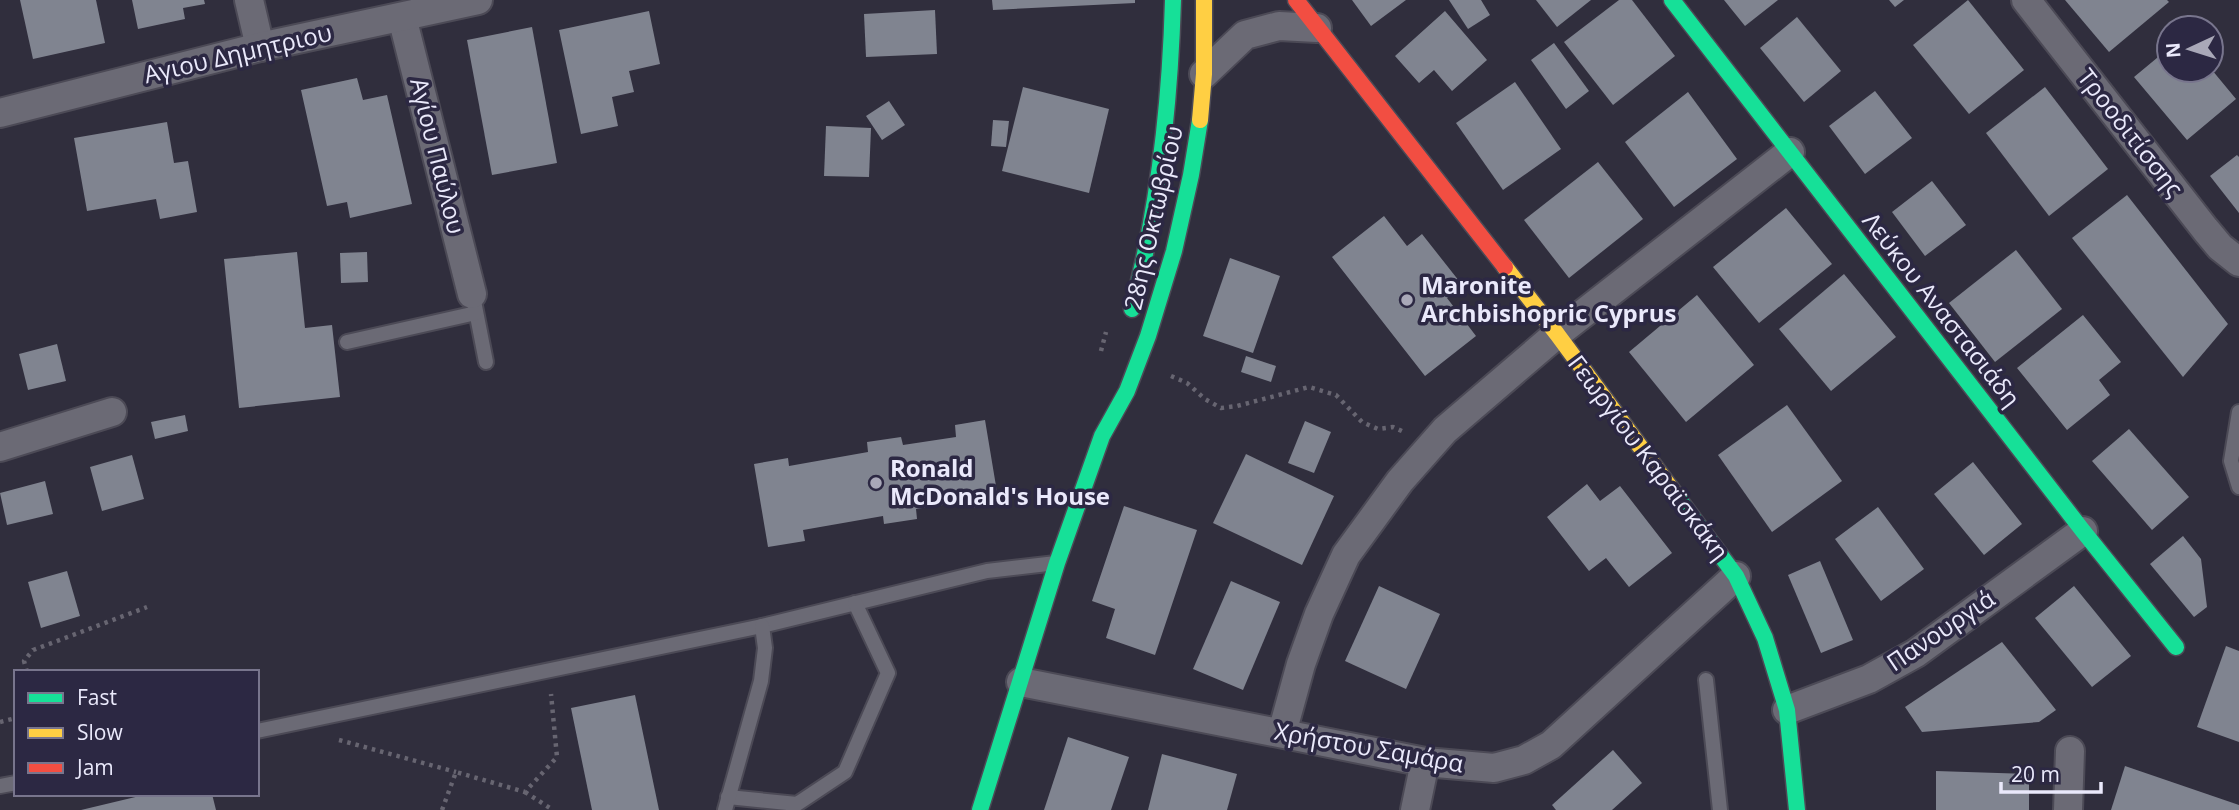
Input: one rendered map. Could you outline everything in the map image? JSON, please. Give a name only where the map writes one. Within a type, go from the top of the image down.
[{"type":"street","points":[[249,0],[260,47]]},
{"type":"street","name":"Αγιου Δημητριου","points":[[0,113],[260,47],[478,0]]},
{"type":"street","name":"28ης Οκτωβρίου","points":[[1129,320],[1150,225],[1169,104],[1173,0]]},
{"type":"street","name":"28ης Οκτωβρίου","points":[[980,810],[1057,563],[1102,436],[1127,391],[1148,336],[1180,225],[1200,124],[1204,74],[1204,0]]},
{"type":"street","name":"Γεωργίου Καραϊσκάκη","points":[[1296,0],[1557,334],[1736,576],[1765,638],[1787,710],[1797,810]]},
{"type":"street","name":"Λεύκου Αναστασιάδη","points":[[1672,0],[2176,647]]},
{"type":"street","name":"Τροοδιτίσσης","points":[[2026,0],[2205,229],[2220,247],[2239,262]]},
{"type":"street","name":"Αγίου Παύλου","points":[[401,17],[474,303]]},
{"type":"street","points":[[1204,74],[1245,35],[1279,26],[1317,28]]},
{"type":"street","points":[[1282,733],[1301,664],[1346,555],[1400,481],[1445,430],[1557,334],[1790,152]]},
{"type":"street","name":"28ης Οκτωβρίου","points":[[1102,436],[1108,396]]},
{"type":"street","points":[[0,447],[112,412]]},
{"type":"street","name":"Πανουργιά","points":[[1787,710],[1869,679],[1916,653],[2083,531]]},
{"type":"street","name":"Χρήστου Σαμάρα","points":[[1021,682],[1425,762],[1493,768],[1524,760],[1551,745],[1736,576]]},
{"type":"street","points":[[2068,810],[2070,751]]},
{"type":"street","points":[[1415,810],[1425,762]]},
{"type":"lane","points":[[347,342],[474,303],[486,362]]},
{"type":"lane","points":[[2239,412],[2231,461],[2239,487]]},
{"type":"lane","points":[[259,731],[762,626],[987,571],[1057,563]]},
{"type":"lane","points":[[762,626],[765,648],[761,681],[727,804],[797,804],[845,772],[888,673],[855,603]]},
{"type":"lane","points":[[1706,680],[1720,810]]},
{"type":"path","points":[[1138,363],[1187,383],[1205,399],[1221,408],[1309,387],[1336,395],[1362,422],[1378,429],[1393,427],[1427,451]]},
{"type":"path","points":[[26,670],[24,661],[33,650],[146,607]]},
{"type":"path","points":[[525,792],[557,757],[549,670]]},
{"type":"path","points":[[337,740],[525,792],[553,810]]},
{"type":"path","points":[[442,810],[456,772]]},
{"type":"building","points":[[20,0],[96,0],[105,43],[33,59]]},
{"type":"building","points":[[132,0],[204,0],[205,4],[183,8],[185,19],[138,29]]},
{"type":"building","points":[[992,0],[1135,0],[1135,3],[993,10]]},
{"type":"building","points":[[1352,0],[1406,0],[1371,26]]},
{"type":"building","points":[[1449,0],[1481,0],[1490,15],[1468,29]]},
{"type":"building","points":[[1536,0],[1591,0],[1557,27]]},
{"type":"building","points":[[1619,0],[1632,0],[1675,56],[1613,105],[1564,42]]},
{"type":"building","points":[[1724,0],[1778,0],[1745,26]]},
{"type":"building","points":[[1889,0],[1904,0],[1895,7]]},
{"type":"building","points":[[1968,0],[2024,70],[1969,114],[1913,45]]},
{"type":"building","points":[[2065,0],[2167,0],[2169,2],[2109,52]]},
{"type":"building","points":[[935,10],[937,54],[866,57],[864,14]]},
{"type":"building","points":[[649,11],[660,64],[629,71],[634,92],[612,97],[618,126],[581,134],[559,30]]},
{"type":"building","points":[[1445,11],[1487,60],[1452,91],[1434,70],[1419,83],[1395,56]]},
{"type":"building","points":[[1797,17],[1841,71],[1804,102],[1760,48]]},
{"type":"building","points":[[532,27],[557,163],[492,175],[467,40]]},
{"type":"building","points":[[1554,43],[1589,91],[1566,109],[1531,60]]},
{"type":"building","points":[[2155,60],[2155,84],[2224,84],[2236,99],[2187,140],[2134,77]]},
{"type":"building","points":[[357,78],[363,100],[387,95],[412,204],[350,218],[347,202],[327,206],[301,90]]},
{"type":"building","points":[[1515,82],[1561,149],[1503,190],[1456,123]]},
{"type":"building","points":[[1023,87],[1109,109],[1089,193],[1002,171]]},
{"type":"building","points":[[2045,87],[2108,169],[2049,216],[1986,133]]},
{"type":"building","points":[[1875,91],[1912,138],[1865,174],[1829,126]]},
{"type":"building","points":[[1688,92],[1737,159],[1674,207],[1625,142]]},
{"type":"building","points":[[889,101],[905,125],[882,140],[866,116]]},
{"type":"building","points":[[993,120],[1009,121],[1006,147],[991,146]]},
{"type":"building","points":[[167,122],[174,163],[188,161],[197,212],[160,219],[156,199],[87,211],[74,138]]},
{"type":"building","points":[[826,126],[871,128],[869,177],[824,176]]},
{"type":"building","points":[[2237,155],[2239,157],[2239,213],[2210,176]]},
{"type":"building","points":[[1598,162],[1643,219],[1569,278],[1524,220]]},
{"type":"building","points":[[1932,181],[1966,225],[1925,256],[1892,212]]},
{"type":"building","points":[[2127,195],[2228,324],[2183,377],[2072,238]]},
{"type":"building","points":[[1786,208],[1832,264],[1759,323],[1713,267]]},
{"type":"building","points":[[1384,216],[1407,246],[1422,234],[1463,286],[1447,298],[1476,336],[1425,376],[1332,257]]},
{"type":"building","points":[[2016,250],[2062,309],[1995,362],[1949,303]]},
{"type":"building","points":[[297,252],[305,328],[332,325],[340,397],[239,408],[224,259]]},
{"type":"building","points":[[367,252],[368,282],[341,283],[340,253]]},
{"type":"building","points":[[1230,258],[1280,276],[1253,353],[1203,336]]},
{"type":"building","points":[[1844,274],[1896,337],[1831,391],[1779,329]]},
{"type":"building","points":[[1697,295],[1754,365],[1686,422],[1629,352]]},
{"type":"building","points":[[2083,315],[2121,362],[2099,380],[2110,395],[2067,430],[2017,368]]},
{"type":"building","points":[[57,344],[66,381],[28,390],[19,354]]},
{"type":"building","points":[[1246,356],[1276,366],[1271,382],[1241,372]]},
{"type":"building","points":[[1787,405],[1842,481],[1772,532],[1718,455]]},
{"type":"building","points":[[185,415],[188,431],[155,439],[151,422]]},
{"type":"building","name":"Ronald McDonald's House","points":[[985,420],[999,504],[970,508],[969,501],[916,509],[917,519],[884,524],[883,516],[803,530],[805,541],[768,547],[754,464],[788,458],[789,466],[868,452],[867,442],[901,437],[903,445],[956,437],[955,425]]},
{"type":"building","points":[[1305,421],[1331,432],[1314,473],[1288,463]]},
{"type":"building","points":[[2129,429],[2189,497],[2152,530],[2092,461]]},
{"type":"building","points":[[1246,454],[1334,496],[1302,565],[1213,523]]},
{"type":"building","points":[[132,455],[144,499],[102,511],[90,467]]},
{"type":"building","points":[[1973,462],[2022,524],[1984,555],[1934,494]]},
{"type":"building","points":[[45,481],[53,514],[7,525],[0,493]]},
{"type":"building","points":[[1587,484],[1600,501],[1620,486],[1672,553],[1629,587],[1606,558],[1589,571],[1547,517]]},
{"type":"building","points":[[1124,506],[1197,530],[1155,655],[1106,638],[1115,609],[1092,601]]},
{"type":"building","points":[[1878,507],[1924,569],[1881,601],[1835,539]]},
{"type":"building","points":[[2183,536],[2201,559],[2207,607],[2194,617],[2150,564]]},
{"type":"building","points":[[1820,561],[1853,640],[1821,653],[1788,575]]},
{"type":"building","points":[[67,571],[80,616],[41,628],[28,582]]},
{"type":"building","points":[[1231,581],[1280,602],[1243,690],[1193,669]]},
{"type":"building","points":[[1379,586],[1440,614],[1406,689],[1345,661]]},
{"type":"building","points":[[2074,586],[2131,656],[2092,687],[2035,618]]},
{"type":"building","points":[[2002,642],[2056,710],[2039,722],[1922,732],[1905,707]]},
{"type":"building","points":[[2226,646],[2239,651],[2239,742],[2197,727]]},
{"type":"building","points":[[635,695],[659,810],[592,810],[571,708]]},
{"type":"building","points":[[1068,737],[1129,757],[1111,810],[1044,810]]},
{"type":"building","points":[[1613,750],[1642,783],[1612,810],[1556,810],[1552,805]]},
{"type":"building","points":[[1162,754],[1237,774],[1227,810],[1148,810]]},
{"type":"building","points":[[2125,766],[2239,805],[2239,810],[2111,810]]},
{"type":"building","points":[[1936,771],[2029,774],[2029,810],[1936,810]]},
{"type":"building","points":[[140,796],[212,796],[216,810],[81,810]]},
{"type":"traffic: fast","points":[[1132,309],[1162,156],[1173,0]]},
{"type":"traffic: fast","points":[[1672,0],[2176,647]]},
{"type":"traffic: fast","points":[[980,810],[1057,563],[1102,436],[1127,391],[1148,336],[1174,251],[1200,120]]},
{"type":"traffic: fast","points":[[1678,498],[1736,576],[1765,638],[1787,710],[1797,810]]},
{"type":"traffic: slow","points":[[1200,120],[1204,74],[1204,0]]},
{"type":"traffic: slow","points":[[1505,267],[1678,498]]},
{"type":"traffic: jam","points":[[1296,0],[1505,267]]},
{"type":"place","name":"Maronite Archbishopric Cyprus","points":[[1407,300]]},
{"type":"place","name":"Ronald McDonald's House","points":[[876,483]]}]
